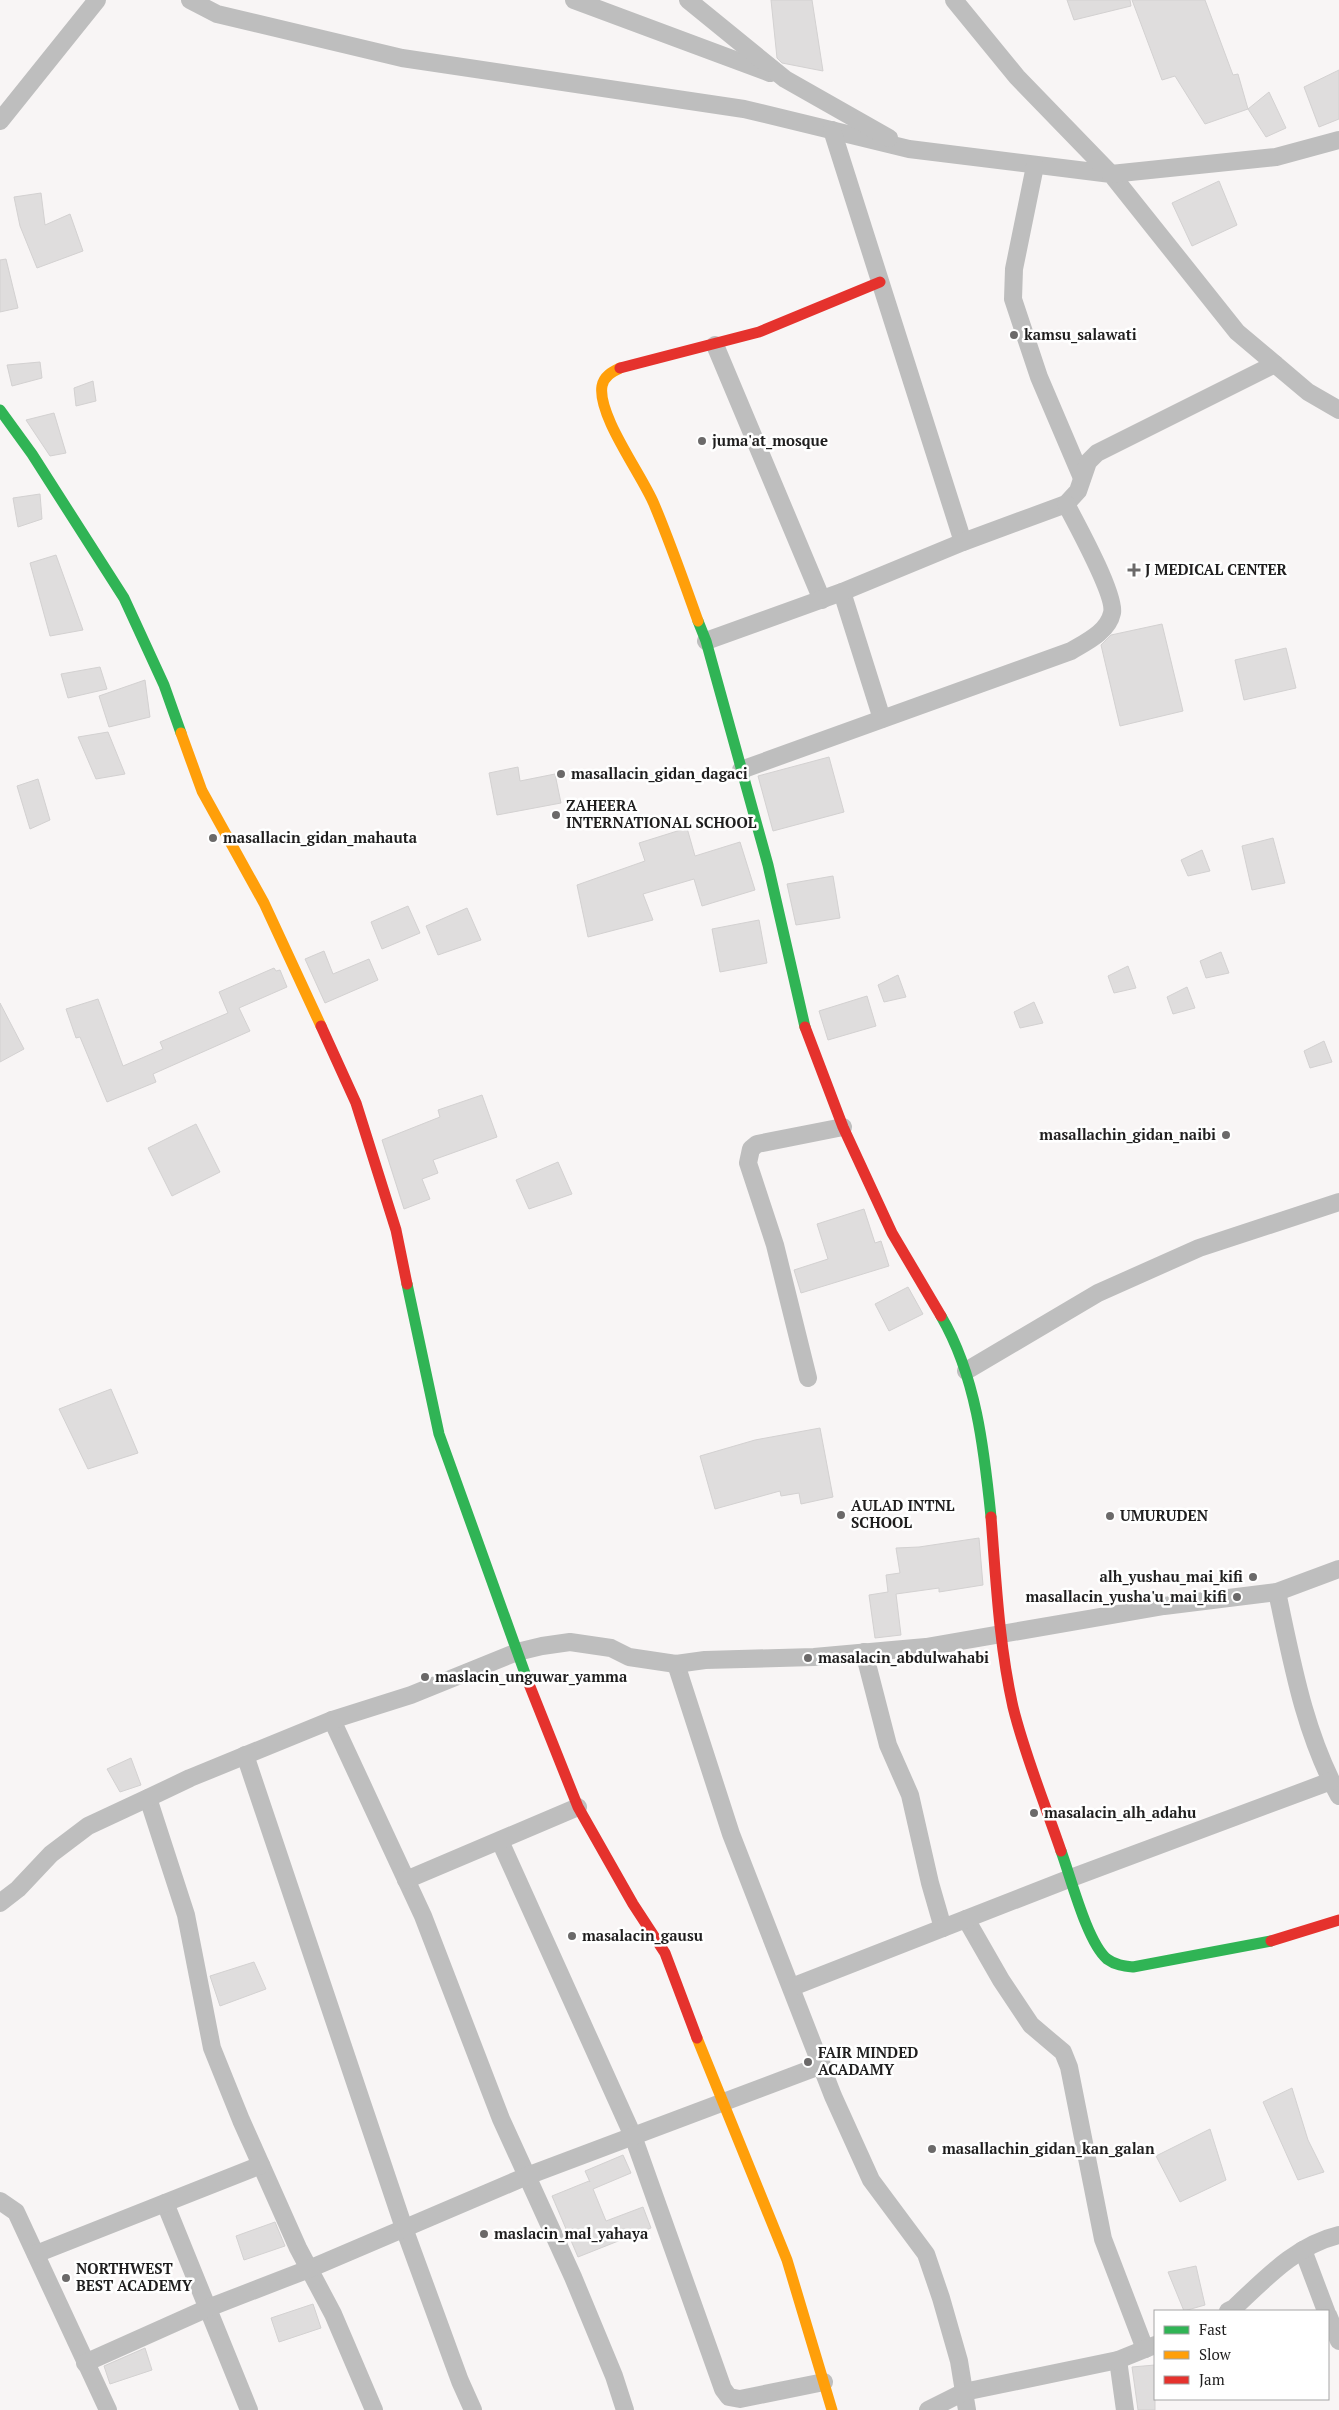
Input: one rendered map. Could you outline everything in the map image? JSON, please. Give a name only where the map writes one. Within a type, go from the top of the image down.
[{"type":"street","points":[[0,121],[97,0]]},
{"type":"street","points":[[190,0],[217,14],[402,58],[744,109],[909,149],[1035,166],[1111,174],[1276,157],[1339,140]]},
{"type":"street","points":[[574,0],[785,79],[909,149]]},
{"type":"street","points":[[688,0],[785,79]]},
{"type":"street","points":[[954,0],[1017,77],[1111,174],[1237,332],[1308,392],[1339,410]]},
{"type":"street","points":[[832,130],[963,542]]},
{"type":"street","points":[[1035,166],[1014,269],[1013,299],[1038,377],[1082,478]]},
{"type":"street","points":[[880,282],[759,332],[618,369],[608,375],[602,386],[610,421],[653,502],[706,641],[768,865],[808,1039],[844,1127],[892,1233],[954,1337],[966,1371],[985,1454],[1001,1635],[1013,1706],[1026,1751],[1093,1941],[1102,1956],[1113,1964],[1133,1968],[1268,1942],[1339,1920]]},
{"type":"street","points":[[715,345],[822,600]]},
{"type":"street","points":[[706,641],[822,600],[963,542],[1066,504],[1078,491],[1088,462],[1097,453],[1275,364]]},
{"type":"street","points":[[0,410],[32,454],[124,598],[164,685],[202,791],[264,903],[356,1103],[396,1230],[439,1434],[517,1652],[578,1807],[633,1904],[665,1953],[722,2103],[787,2260],[832,2410]]},
{"type":"street","points":[[741,770],[1071,651],[1101,632],[1112,613],[1110,595],[1066,504]]},
{"type":"street","points":[[842,592],[882,720]]},
{"type":"street","points":[[808,1378],[777,1254],[748,1164],[751,1149],[757,1144],[844,1127]]},
{"type":"street","points":[[966,1371],[1098,1293],[1199,1248],[1339,1202]]},
{"type":"street","points":[[0,1903],[18,1889],[52,1854],[88,1826],[245,1755],[332,1720],[411,1695],[517,1652],[570,1642],[611,1648],[629,1658],[676,1664],[704,1660],[814,1657],[926,1647],[1164,1606],[1277,1592],[1339,1569]]},
{"type":"street","points":[[792,1987],[1071,1878],[1337,1792],[1300,1702],[1277,1592]]},
{"type":"street","points":[[864,1652],[888,1745],[910,1795],[930,1883],[944,1928]]},
{"type":"street","points":[[676,1664],[731,1834],[822,2065],[871,2180],[926,2254],[942,2298],[960,2361],[967,2410]]},
{"type":"street","points":[[332,1720],[423,1916],[501,2119],[573,2277],[614,2376],[625,2410]]},
{"type":"street","points":[[245,1755],[404,2228],[460,2381],[473,2410]]},
{"type":"street","points":[[148,1798],[186,1915],[212,2048],[261,2165],[309,2269],[333,2314],[374,2410]]},
{"type":"street","points":[[406,1880],[578,1807]]},
{"type":"street","points":[[500,1841],[633,2136],[724,2389],[729,2397],[740,2399],[824,2382]]},
{"type":"street","points":[[928,2410],[964,2392],[1118,2360],[1150,2347],[1103,2239],[1070,2067],[1063,2052],[1031,2025],[1001,1980],[966,1919]]},
{"type":"street","points":[[85,2362],[208,2308],[309,2269],[527,2176],[822,2065]]},
{"type":"street","points":[[36,2254],[261,2165]]},
{"type":"street","points":[[0,2201],[16,2212],[108,2410]]},
{"type":"street","points":[[165,2203],[249,2410]]},
{"type":"street","points":[[1230,2310],[1275,2268],[1303,2250],[1339,2235]]},
{"type":"street","points":[[1303,2250],[1326,2310]]},
{"type":"street","points":[[1329,2318],[1339,2341]]},
{"type":"street","points":[[1118,2360],[1125,2410]]},
{"type":"building","points":[[771,0],[812,0],[823,71],[782,63],[777,58]]},
{"type":"building","points":[[1067,0],[1130,0],[1131,6],[1074,20]]},
{"type":"building","points":[[1132,0],[1205,0],[1233,75],[1238,74],[1248,109],[1205,124],[1175,76],[1162,80]]},
{"type":"building","points":[[1339,70],[1339,119],[1319,127],[1304,87]]},
{"type":"building","points":[[1269,92],[1286,128],[1266,137],[1248,109]]},
{"type":"building","points":[[1219,181],[1237,225],[1192,246],[1172,203]]},
{"type":"building","points":[[41,193],[45,225],[70,214],[83,251],[37,268],[20,226],[14,197]]},
{"type":"building","points":[[6,259],[18,308],[0,312],[0,260]]},
{"type":"building","points":[[40,362],[42,378],[12,386],[7,365]]},
{"type":"building","points":[[93,381],[96,401],[76,406],[74,388]]},
{"type":"building","points":[[54,413],[66,453],[50,456],[26,420]]},
{"type":"building","points":[[40,494],[42,519],[18,527],[13,498]]},
{"type":"building","points":[[56,555],[83,630],[50,636],[30,563]]},
{"type":"building","points":[[1162,624],[1183,711],[1120,726],[1101,645],[1111,635]]},
{"type":"building","points":[[1286,648],[1296,688],[1244,700],[1235,660]]},
{"type":"building","points":[[100,667],[107,689],[68,698],[61,674]]},
{"type":"building","points":[[145,680],[150,717],[109,727],[99,696]]},
{"type":"building","points":[[108,732],[125,774],[96,779],[78,737]]},
{"type":"building","points":[[829,757],[844,812],[773,831],[758,776]]},
{"type":"building","points":[[518,767],[520,781],[555,774],[561,803],[497,815],[489,773]]},
{"type":"building","points":[[38,779],[50,820],[30,829],[17,786]]},
{"type":"building","points":[[687,828],[695,856],[740,842],[755,890],[702,906],[694,879],[643,894],[653,920],[588,937],[577,885],[645,861],[639,843]]},
{"type":"building","points":[[1273,838],[1285,883],[1252,890],[1242,846]]},
{"type":"building","points":[[1202,850],[1210,871],[1188,876],[1181,860]]},
{"type":"building","points":[[833,876],[840,918],[796,925],[787,884]]},
{"type":"building","points":[[408,906],[420,933],[382,949],[371,922]]},
{"type":"building","points":[[467,908],[481,940],[438,955],[426,926]]},
{"type":"building","points":[[759,920],[767,963],[720,972],[712,929]]},
{"type":"building","points":[[324,951],[333,974],[369,959],[378,980],[325,1003],[305,959]]},
{"type":"building","points":[[1221,952],[1229,973],[1206,978],[1200,961]]},
{"type":"building","points":[[1128,966],[1136,988],[1114,993],[1108,976]]},
{"type":"building","points":[[274,968],[276,971],[280,970],[287,987],[239,1008],[250,1031],[153,1074],[156,1082],[107,1102],[80,1037],[76,1038],[66,1009],[98,999],[123,1066],[163,1049],[160,1042],[228,1013],[219,992]]},
{"type":"building","points":[[898,975],[906,997],[884,1002],[878,985]]},
{"type":"building","points":[[1187,987],[1195,1008],[1173,1014],[1167,997]]},
{"type":"building","points":[[867,996],[876,1026],[828,1040],[819,1011]]},
{"type":"building","points":[[1034,1002],[1043,1023],[1020,1028],[1014,1012]]},
{"type":"building","points":[[0,1003],[24,1049],[0,1062]]},
{"type":"building","points":[[1324,1041],[1332,1062],[1310,1068],[1304,1051]]},
{"type":"building","points":[[482,1095],[497,1137],[433,1160],[438,1173],[422,1179],[430,1199],[404,1209],[382,1140],[440,1117],[438,1110]]},
{"type":"building","points":[[196,1124],[220,1172],[172,1196],[148,1148]]},
{"type":"building","points":[[558,1162],[572,1194],[529,1209],[516,1180]]},
{"type":"building","points":[[864,1209],[875,1243],[881,1241],[889,1266],[801,1293],[794,1270],[828,1259],[817,1224]]},
{"type":"building","points":[[908,1287],[923,1314],[889,1331],[875,1304]]},
{"type":"building","points":[[111,1389],[138,1453],[88,1469],[59,1409]]},
{"type":"building","points":[[820,1428],[833,1497],[801,1504],[799,1493],[781,1496],[780,1491],[715,1509],[700,1456],[755,1440]]},
{"type":"building","points":[[979,1538],[983,1585],[939,1592],[939,1588],[896,1594],[901,1635],[875,1638],[869,1595],[888,1592],[886,1575],[900,1573],[896,1548],[919,1547]]},
{"type":"building","points":[[131,1758],[141,1785],[120,1792],[107,1769]]},
{"type":"building","points":[[254,1962],[266,1989],[220,2006],[210,1976]]},
{"type":"building","points":[[1292,2088],[1308,2140],[1324,2172],[1298,2180],[1263,2102]]},
{"type":"building","points":[[1210,2129],[1226,2180],[1180,2202],[1156,2156]]},
{"type":"building","points":[[623,2155],[631,2173],[593,2189],[606,2221],[643,2207],[651,2228],[578,2257],[552,2196],[590,2182],[585,2171]]},
{"type":"building","points":[[275,2222],[285,2246],[244,2260],[236,2236]]},
{"type":"building","points":[[1196,2266],[1205,2305],[1184,2310],[1168,2272]]},
{"type":"building","points":[[313,2304],[321,2328],[279,2342],[271,2318]]},
{"type":"building","points":[[145,2348],[152,2370],[110,2384],[104,2366]]},
{"type":"building","points":[[1154,2365],[1155,2410],[1138,2410],[1132,2367]]},
{"type":"traffic: fast","points":[[0,410],[32,454],[124,598],[164,685],[181,733]]},
{"type":"traffic: fast","points":[[698,621],[706,641],[768,865],[805,1027]]},
{"type":"traffic: fast","points":[[407,1284],[439,1434],[527,1679]]},
{"type":"traffic: fast","points":[[941,1316],[963,1363],[970,1388],[981,1439],[991,1517]]},
{"type":"traffic: fast","points":[[1061,1851],[1086,1924],[1100,1951],[1113,1963],[1133,1967],[1271,1941]]},
{"type":"traffic: slow","points":[[620,368],[609,375],[602,386],[602,398],[606,413],[654,504],[698,621]]},
{"type":"traffic: slow","points":[[181,733],[202,791],[264,903],[321,1026]]},
{"type":"traffic: slow","points":[[697,2038],[787,2260],[832,2410]]},
{"type":"traffic: jam","points":[[620,368],[759,332],[880,282]]},
{"type":"traffic: jam","points":[[321,1026],[356,1103],[396,1230],[407,1284]]},
{"type":"traffic: jam","points":[[805,1027],[843,1127],[892,1233],[941,1316]]},
{"type":"traffic: jam","points":[[991,1517],[996,1588],[1008,1684],[1029,1762],[1061,1851]]},
{"type":"traffic: jam","points":[[527,1679],[578,1807],[633,1904],[665,1953],[697,2038]]},
{"type":"traffic: jam","points":[[1271,1941],[1339,1920]]},
{"type":"place","name":"kamsu_salawati","points":[[1014,335]]},
{"type":"place","name":"juma'at_mosque","points":[[702,441]]},
{"type":"place","name":"J MEDICAL CENTER","points":[[1134,570]]},
{"type":"place","name":"masallacin_gidan_dagaci","points":[[561,774]]},
{"type":"place","name":"ZAHEERA INTERNATIONAL SCHOOL","points":[[556,815]]},
{"type":"place","name":"masallacin_gidan_mahauta","points":[[213,838]]},
{"type":"place","name":"masallachin_gidan_naibi","points":[[1226,1135]]},
{"type":"place","name":"AULAD INTNL SCHOOL","points":[[841,1515]]},
{"type":"place","name":"UMURUDEN","points":[[1110,1516]]},
{"type":"place","name":"alh_yushau_mai_kifi","points":[[1253,1577]]},
{"type":"place","name":"masallacin_yusha'u_mai_kifi","points":[[1237,1597]]},
{"type":"place","name":"masalacin_abdulwahabi","points":[[808,1658]]},
{"type":"place","name":"maslacin_unguwar_yamma","points":[[425,1677]]},
{"type":"place","name":"masalacin_alh_adahu","points":[[1034,1813]]},
{"type":"place","name":"masalacin_gausu","points":[[572,1936]]},
{"type":"place","name":"FAIR MINDED ACADAMY","points":[[808,2062]]},
{"type":"place","name":"masallachin_gidan_kan_galan","points":[[932,2149]]},
{"type":"place","name":"maslacin_mal_yahaya","points":[[484,2234]]},
{"type":"place","name":"NORTHWEST BEST ACADEMY","points":[[66,2278]]}]
